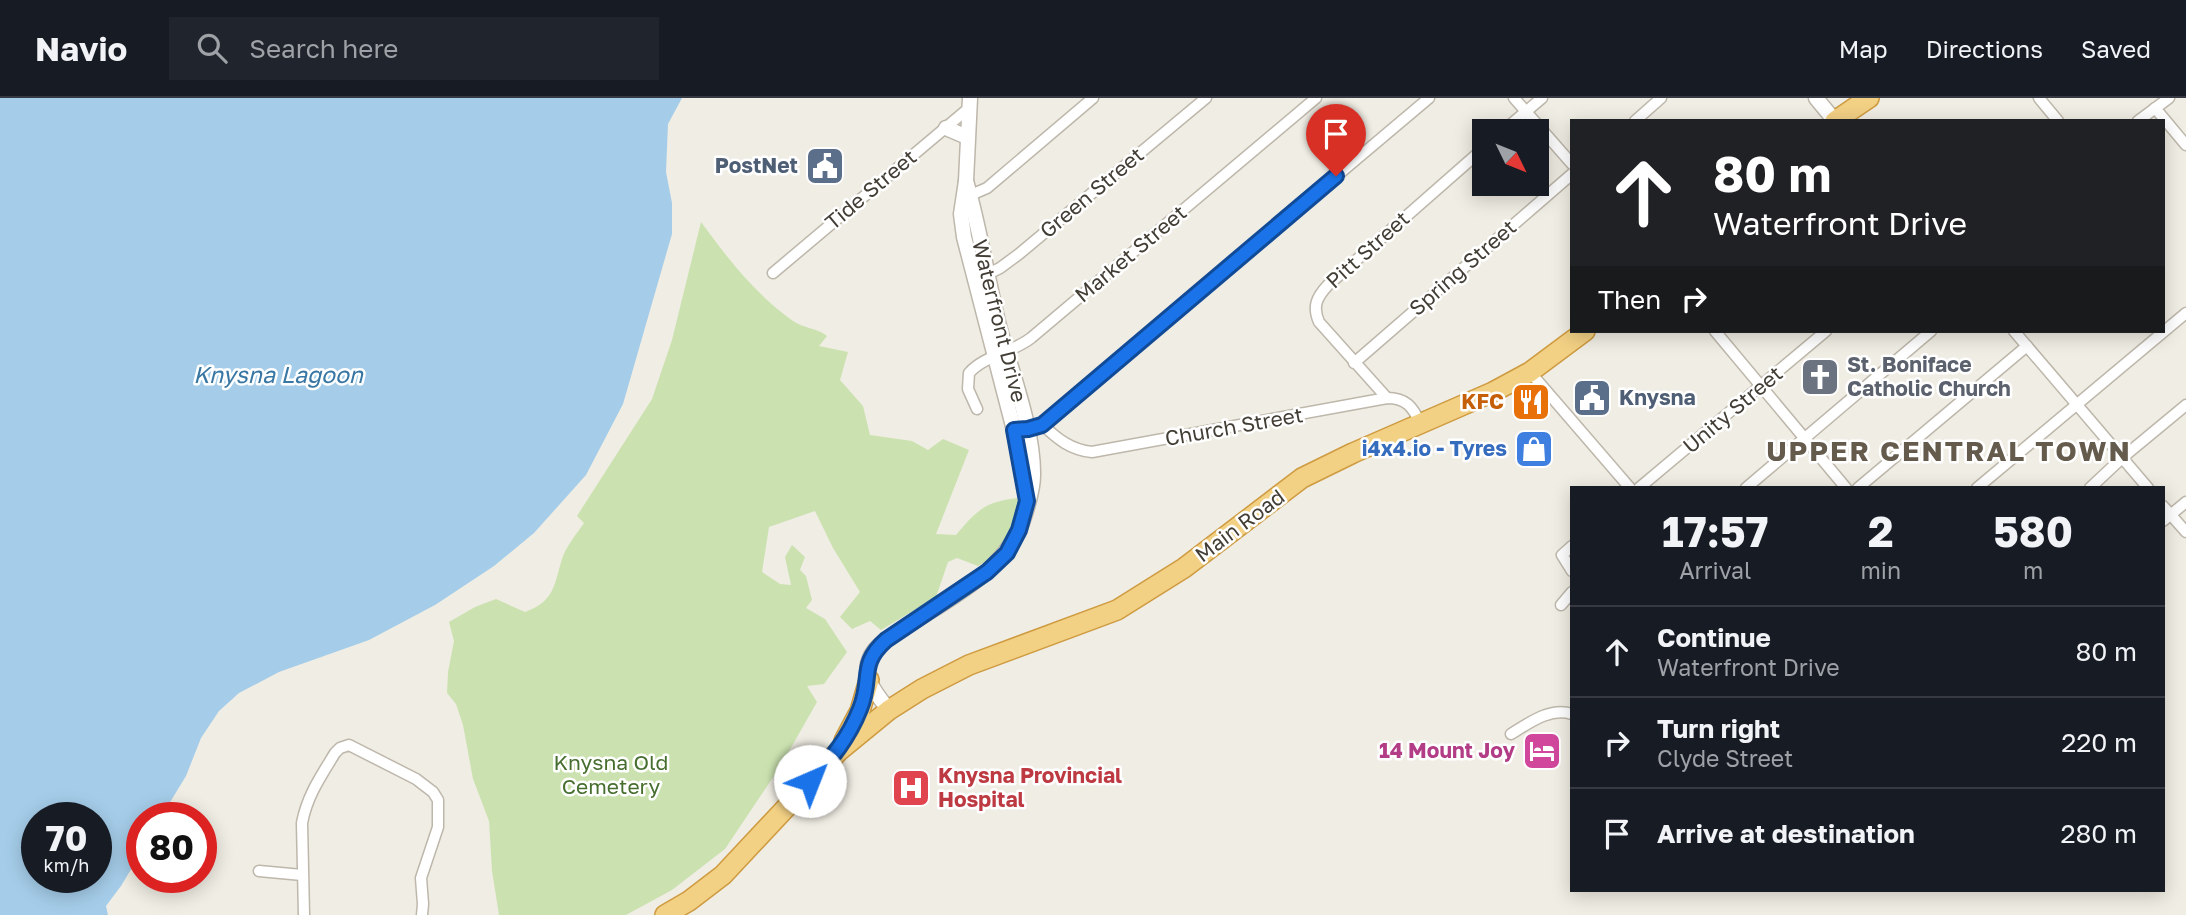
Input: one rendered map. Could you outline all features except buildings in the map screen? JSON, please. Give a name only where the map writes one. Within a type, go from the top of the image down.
[{"type":"highway","points":[[1838,119],[1869,98]]},
{"type":"highway","name":"Main Road","points":[[839,751],[889,710],[969,664],[1117,610],[1184,568],[1302,478],[1493,392],[1530,372],[1582,333]]},
{"type":"highway","points":[[665,915],[689,901],[723,875],[839,751],[860,711],[869,680]]},
{"type":"street","points":[[967,197],[987,188],[1093,98]]},
{"type":"street","name":"Green Street","points":[[980,277],[1019,254],[1206,98]]},
{"type":"street","name":"Market Street","points":[[977,409],[968,389],[969,373],[977,363],[1001,355],[1031,338],[1316,98]]},
{"type":"street","points":[[1028,428],[1429,98]]},
{"type":"street","points":[[1514,98],[1570,162]]},
{"type":"street","points":[[1518,119],[1542,98]]},
{"type":"street","points":[[1637,119],[1661,98]]},
{"type":"street","points":[[1816,98],[1833,119]]},
{"type":"street","points":[[2039,98],[2056,119]]},
{"type":"street","points":[[2141,119],[2169,98]]},
{"type":"street","name":"Waterfront Drive","points":[[869,680],[869,659],[874,650],[987,572],[1007,553],[1019,530],[1032,489],[1034,474],[1028,428],[1001,355],[980,277],[967,197],[967,137],[972,101]]},
{"type":"street","name":"Tide Street","points":[[773,273],[946,128],[972,101]]},
{"type":"street","points":[[2155,108],[2164,119]]},
{"type":"street","points":[[2165,120],[2186,145]]},
{"type":"street","points":[[946,128],[967,137]]},
{"type":"street","name":"Pitt Street","points":[[1387,398],[1319,321],[1315,313],[1319,295],[1472,159]]},
{"type":"street","name":"Spring Street","points":[[1354,363],[1570,176]]},
{"type":"street","points":[[2165,330],[2185,313]]},
{"type":"street","points":[[1717,333],[1844,486]]},
{"type":"street","name":"Unity Street","points":[[1641,486],[1824,333]]},
{"type":"street","points":[[1748,486],[1929,333]]},
{"type":"street","points":[[2016,333],[2146,486]]},
{"type":"street","points":[[1979,486],[2161,333]]},
{"type":"street","points":[[1860,486],[2027,346]]},
{"type":"street","points":[[1530,372],[1628,486]]},
{"type":"street","points":[[1387,398],[1396,398],[1409,404],[1420,424]]},
{"type":"street","name":"Church Street","points":[[1028,428],[1056,438],[1080,451],[1092,452],[1387,398]]},
{"type":"street","points":[[2092,486],[2186,405]]},
{"type":"street","points":[[2186,502],[2165,514],[2186,532]]},
{"type":"street","points":[[1570,548],[1562,555],[1570,568]]},
{"type":"street","points":[[1561,605],[1570,594]]},
{"type":"street","points":[[869,680],[889,710]]},
{"type":"street","points":[[1511,734],[1549,714],[1570,714]]},
{"type":"street","points":[[304,915],[302,823],[305,808],[335,753],[349,745],[416,779],[433,792],[438,800],[438,827],[421,878],[424,904],[422,915]]},
{"type":"street","points":[[259,871],[302,875]]},
{"type":"green space","name":"Knysna Old Cemetery","points":[[701,222],[732,263],[766,299],[793,321],[827,336],[819,346],[848,352],[840,380],[863,406],[870,435],[912,441],[928,450],[943,439],[969,450],[936,534],[956,535],[983,508],[1007,500],[1019,498],[1019,516],[1004,550],[978,566],[957,558],[948,562],[936,597],[881,630],[870,621],[852,629],[840,617],[860,592],[833,548],[815,511],[769,527],[762,572],[780,584],[791,585],[785,557],[792,545],[805,557],[800,570],[806,576],[812,600],[806,608],[825,619],[847,652],[824,684],[807,686],[817,702],[780,767],[725,849],[672,890],[626,915],[499,915],[492,871],[489,821],[473,779],[463,725],[456,704],[447,693],[454,641],[449,622],[496,599],[525,612],[535,608],[548,597],[563,556],[584,523],[577,516],[652,399],[672,340]]},
{"type":"water","name":"Knysna Lagoon","points":[[0,98],[682,98],[668,124],[666,172],[672,203],[672,234],[623,404],[586,475],[534,533],[494,566],[435,605],[369,640],[279,672],[239,693],[219,711],[201,738],[186,776],[170,802],[126,802],[126,878],[106,906],[108,915],[0,915]]},
{"type":"place","name":"PostNet","points":[[825,166]]},
{"type":"place","name":"St. Boniface Catholic Church","points":[[1820,377]]},
{"type":"place","name":"Knysna","points":[[1592,398]]},
{"type":"place","name":"KFC","points":[[1531,402]]},
{"type":"place","name":"i4x4.io - Tyres","points":[[1534,449]]},
{"type":"place","name":"14 Mount Joy","points":[[1542,751]]},
{"type":"place","name":"Knysna Provincial Hospital","points":[[911,788]]},
{"type":"district","name":"UPPER CENTRAL TOWN","points":[[1949,451]]},
{"type":"route","points":[[810,781],[839,751],[860,711],[869,680],[869,659],[874,650],[987,572],[1007,553],[1019,530],[1027,501],[1014,430],[1042,425],[1336,176]]}]
